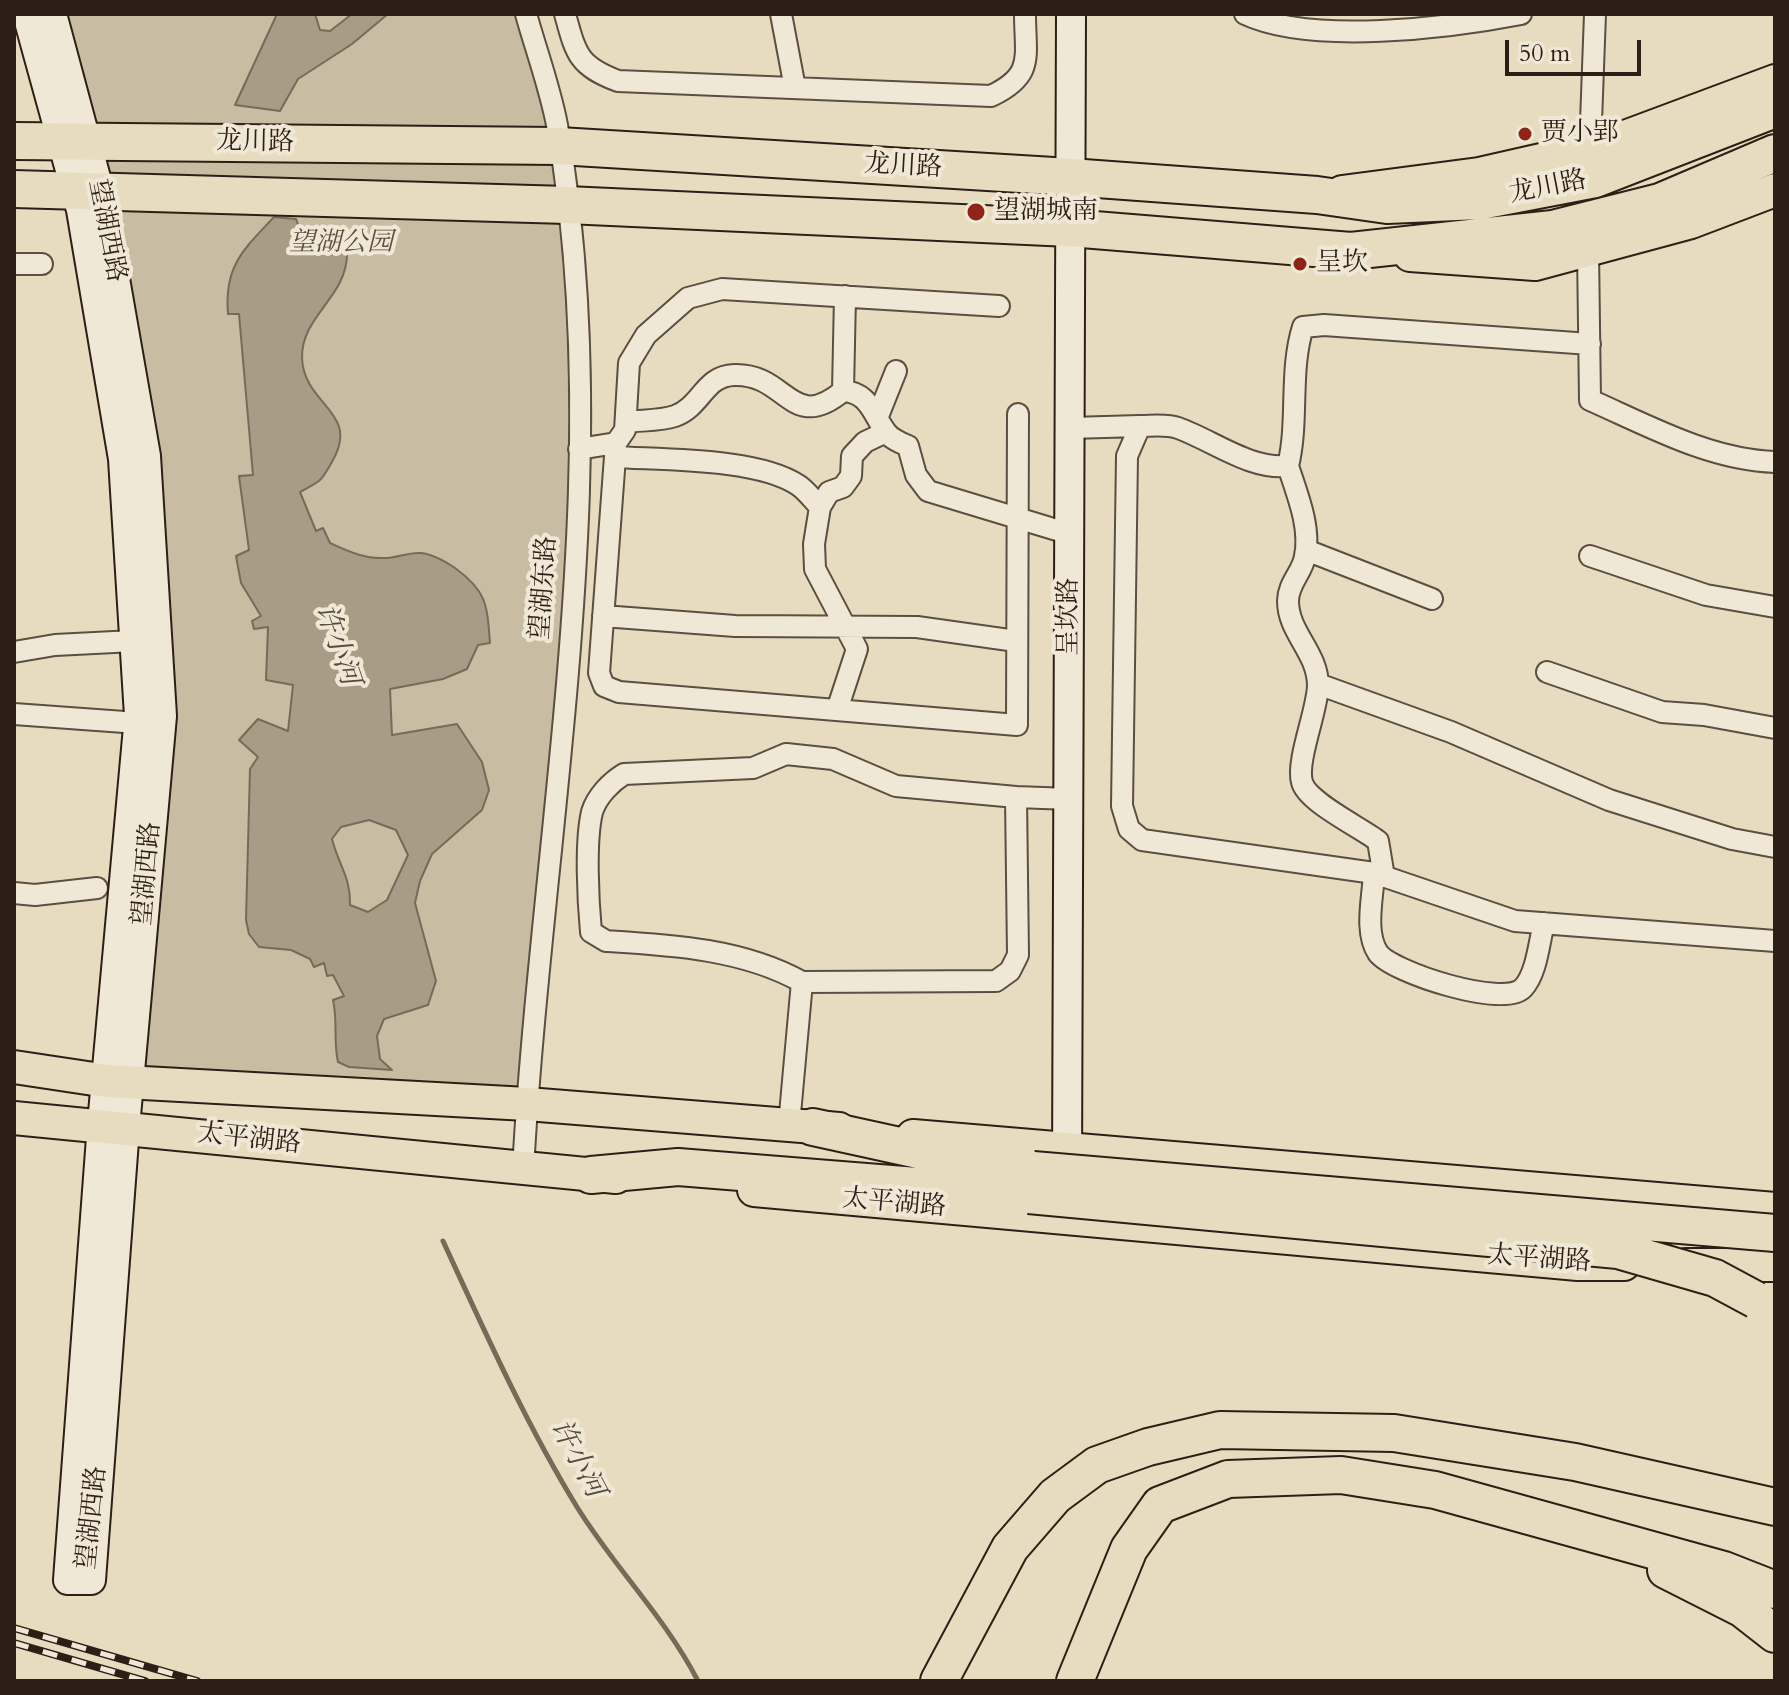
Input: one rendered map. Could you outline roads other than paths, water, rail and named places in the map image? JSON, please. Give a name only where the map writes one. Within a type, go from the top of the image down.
[{"type":"highway","name":"龙川路","points":[[14,141],[559,146],[1070,177],[1317,195],[1387,205],[1464,202],[1580,182],[1775,109]]},
{"type":"highway","name":"龙川路","points":[[14,189],[567,205],[1070,228],[1351,251],[1553,229],[1660,202],[1775,153]]},
{"type":"highway","points":[[801,1126],[991,1166],[1031,1182],[1618,1250],[1715,1278],[1775,1311]]},
{"type":"highway","points":[[591,1175],[678,1167],[1031,1182],[1775,1233]]},
{"type":"highway","points":[[939,1681],[1010,1548],[1055,1496],[1097,1465],[1148,1447],[1220,1430],[1394,1433],[1575,1462],[1775,1507]]},
{"type":"highway","points":[[1285,1431],[1366,1447],[1535,1492],[1726,1546],[1775,1564]]},
{"type":"highway","points":[[1075,1681],[1129,1549],[1160,1505],[1228,1479],[1357,1478],[1435,1490],[1724,1570],[1775,1590]]},
{"type":"highway","points":[[1586,1530],[1743,1609],[1775,1634]]},
{"type":"main road","points":[[1317,195],[1479,174],[1590,149],[1775,81]]},
{"type":"main road","points":[[1351,251],[1535,264],[1691,222],[1775,190]]},
{"type":"main road","name":"太平湖路","points":[[21,1070],[118,1082],[527,1104],[1775,1209]]},
{"type":"main road","name":"太平湖路","points":[[14,1118],[523,1170],[1578,1264],[1775,1265]]},
{"type":"street","name":"望湖西路","points":[[27,14],[75,141]]},
{"type":"street","name":"望湖西路","points":[[52,14],[75,141],[146,456],[162,716],[118,1082],[68,1580],[91,1580],[114,1126]]},
{"type":"street","name":"望湖东路","points":[[523,1170],[564,698],[579,449],[576,280],[567,205],[556,123],[526,14]]},
{"type":"street","points":[[565,14],[575,52],[592,71],[618,81],[991,96],[1020,79],[1024,65],[1020,15]]},
{"type":"street","points":[[781,14],[795,88]]},
{"type":"street","name":"呈坎路","points":[[1063,1220],[1069,1150],[1071,14]]},
{"type":"street","points":[[1245,14],[1266,24],[1460,26],[1521,14]]},
{"type":"street","points":[[1590,149],[1595,14]]},
{"type":"street","name":"望湖西路","points":[[88,191],[123,459],[138,723],[118,1082]]},
{"type":"street","points":[[1588,250],[1590,400],[1671,437],[1746,461],[1775,462]]},
{"type":"street","points":[[14,264],[42,264]]},
{"type":"street","points":[[999,306],[722,289],[688,298],[646,335],[629,363],[626,422],[616,450],[599,673],[604,686],[619,692],[1017,725],[1018,414]]},
{"type":"street","points":[[843,391],[845,296]]},
{"type":"street","points":[[1544,923],[1532,972],[1522,988],[1509,995],[1491,996],[1401,967],[1379,955],[1371,936],[1379,875],[1378,841],[1313,799],[1302,783],[1301,767],[1314,724],[1318,666],[1294,625],[1288,601],[1293,578],[1305,559],[1306,533],[1288,466],[1294,440],[1298,344],[1303,327],[1324,325],[1590,344]]},
{"type":"street","points":[[837,710],[857,649],[827,598],[815,569],[820,507],[829,492],[843,487],[851,476],[852,456],[882,424],[896,371]]},
{"type":"street","points":[[626,422],[674,417],[698,403],[702,392],[714,380],[732,375],[771,383],[795,405],[808,409],[824,405],[843,391],[860,395],[882,424],[908,446],[916,475],[928,491],[1070,534]]},
{"type":"street","points":[[1140,426],[1127,456],[1122,806],[1129,829],[1142,840],[1379,875],[1515,921],[1775,941]]},
{"type":"street","points":[[1070,428],[1174,426],[1239,455],[1277,467],[1288,466]]},
{"type":"street","points":[[579,449],[616,450],[724,464],[766,473],[798,484],[820,507]]},
{"type":"street","points":[[1306,550],[1432,599]]},
{"type":"street","points":[[1590,556],[1706,595],[1775,607]]},
{"type":"street","points":[[603,616],[735,626],[917,627],[1016,641]]},
{"type":"street","points":[[14,652],[55,645],[134,641]]},
{"type":"street","points":[[1547,672],[1662,712],[1704,715],[1775,728]]},
{"type":"street","points":[[1318,684],[1451,732],[1609,800],[1732,839],[1775,847]]},
{"type":"street","points":[[14,714],[138,723]]},
{"type":"street","points":[[1016,797],[1018,955],[1010,971],[996,981],[802,982],[755,961],[717,953],[606,941],[591,932],[587,898],[593,811],[613,780],[624,774],[753,768],[786,754],[833,759],[896,786],[1070,799]]},
{"type":"street","points":[[14,893],[35,895],[97,888]]},
{"type":"street","points":[[801,1126],[802,982]]},
{"type":"water","points":[[277,14],[315,14],[320,30],[330,31],[352,14],[388,14],[352,44],[298,79],[280,111],[235,105]]},
{"type":"water","points":[[274,217],[296,219],[300,230],[334,244],[347,254],[340,282],[309,330],[302,358],[311,387],[336,419],[340,430],[340,444],[326,472],[321,479],[300,492],[316,531],[323,528],[330,543],[363,556],[384,558],[421,553],[443,561],[474,584],[488,618],[490,643],[478,645],[467,669],[443,679],[390,689],[392,735],[457,724],[482,762],[489,790],[482,810],[432,854],[420,881],[415,903],[436,981],[428,1005],[384,1019],[377,1036],[380,1059],[392,1070],[349,1067],[338,1062],[333,1000],[344,996],[333,975],[327,976],[324,963],[314,967],[310,959],[291,950],[259,947],[249,934],[246,920],[250,769],[258,757],[239,740],[258,719],[288,731],[293,685],[266,680],[268,627],[254,629],[252,621],[261,616],[241,583],[236,556],[249,550],[239,476],[253,475],[239,314],[228,314],[228,297],[229,283],[238,260]],"holes":[[[369,820],[396,830],[408,855],[387,900],[368,912],[350,905],[347,879],[332,839],[341,827]]]},
{"type":"waterway","name":"许小河","points":[[443,1241],[506,1376],[558,1475],[591,1529],[670,1635],[698,1681]]},
{"type":"railway","points":[[14,1628],[197,1681]]},
{"type":"railway","points":[[14,1643],[145,1681]]},
{"type":"place","name":"贾小郢","points":[[1525,134]]},
{"type":"place","name":"望湖城南","points":[[976,212]]},
{"type":"place","name":"呈坎","points":[[1300,264]]},
{"type":"park label","name":"望湖公园","points":[[341,244]]}]
